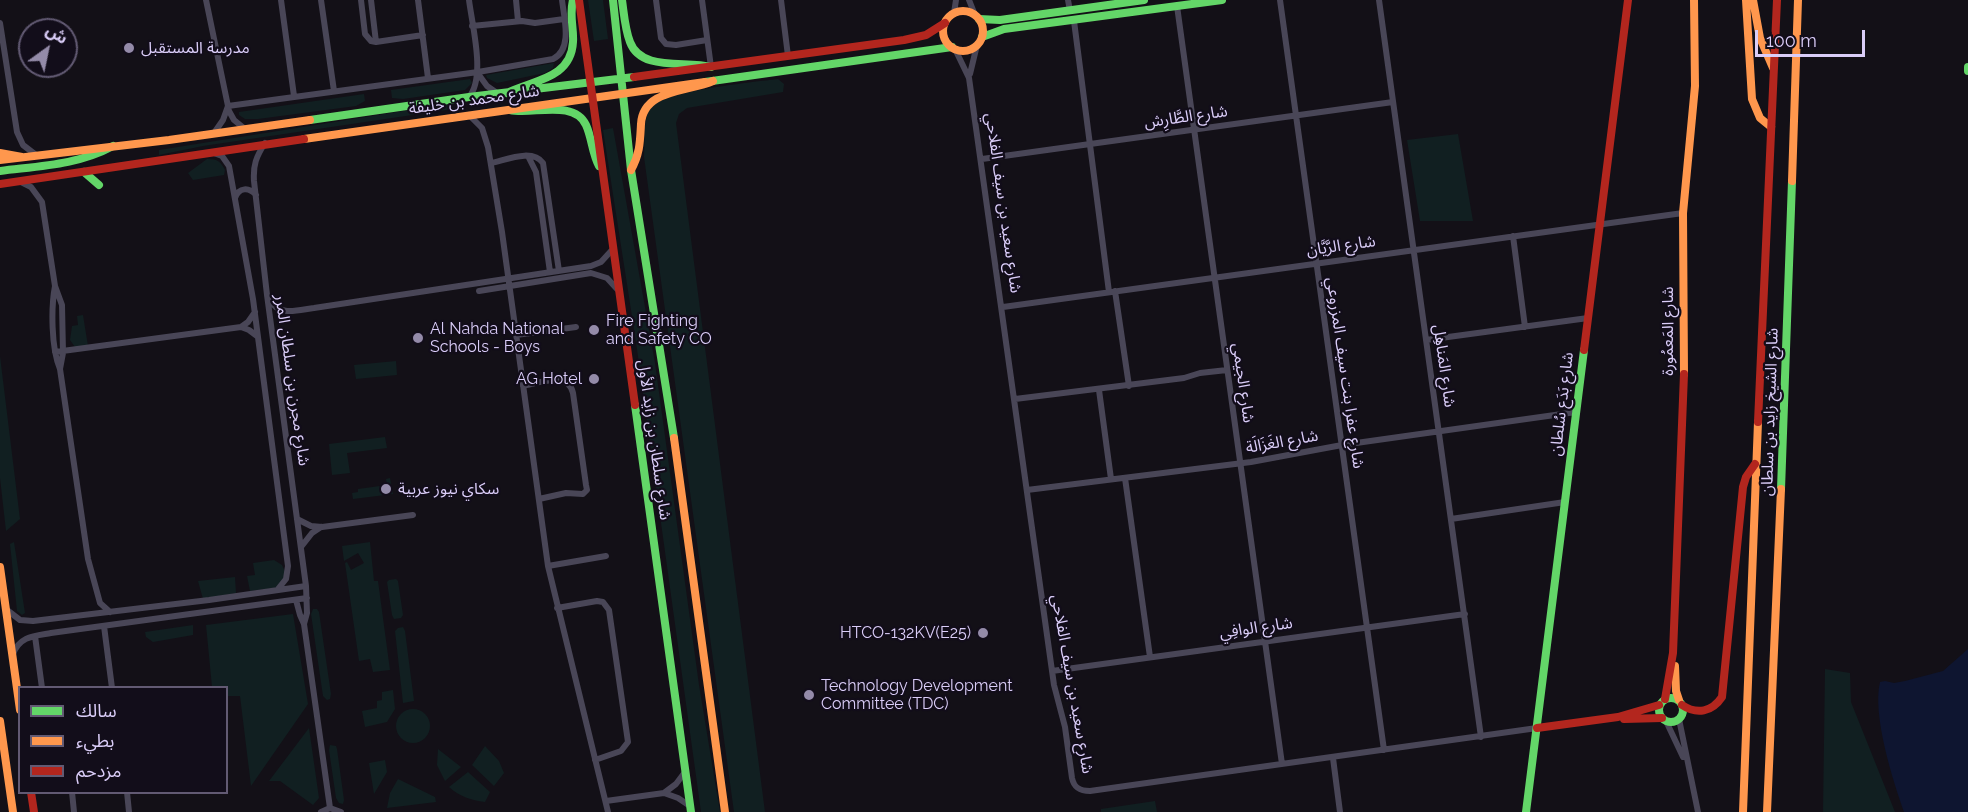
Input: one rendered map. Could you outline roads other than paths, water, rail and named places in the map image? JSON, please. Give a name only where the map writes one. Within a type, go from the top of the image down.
[{"type":"main road","points":[[503,93],[548,79],[566,64],[573,44],[570,10],[573,0]]},
{"type":"main road","name":"شارع سلطان بن زايد الأول","points":[[579,0],[691,809]]},
{"type":"main road","name":"شارع سلطان بن زايد الأول","points":[[613,0],[631,170],[669,400],[725,812]]},
{"type":"main road","points":[[622,0],[632,48],[640,58],[655,63],[691,63],[711,67]]},
{"type":"main road","points":[[1144,0],[1000,20],[977,17],[968,12],[954,13],[945,23],[943,33],[945,39],[954,48],[967,50],[1002,29],[1222,0]]},
{"type":"main road","name":"شارع بَدَع سُلطان","points":[[1526,812],[1628,0]]},
{"type":"main road","points":[[1746,0],[1752,99],[1756,112],[1771,127]]},
{"type":"main road","points":[[1753,0],[1760,38],[1773,69]]},
{"type":"main road","name":"شارع الشيخ زايد بن سلطان","points":[[1771,0],[1776,13]]},
{"type":"main road","name":"شارع الشيخ زايد بن سلطان","points":[[1743,812],[1755,464],[1777,0]]},
{"type":"main road","name":"شارع الشيخ زايد بن سلطان","points":[[1767,812],[1787,346],[1798,0]]},
{"type":"main road","name":"شارع الشيخ زايد بن سلطان","points":[[1797,13],[1803,0]]},
{"type":"main road","name":"شارع المَعمُورة","points":[[1681,703],[1676,691],[1673,653],[1685,339],[1683,213],[1695,86],[1695,3]]},
{"type":"main road","points":[[977,17],[983,28],[979,41]]},
{"type":"main road","name":"شارع محمد بن خليفة","points":[[0,160],[919,38],[945,23]]},
{"type":"main road","name":"شارع محمد بن خليفة","points":[[0,184],[265,143],[954,48]]},
{"type":"main road","points":[[631,170],[639,152],[641,118],[646,107],[655,99],[697,88],[713,81]]},
{"type":"main road","points":[[562,86],[568,92],[568,98],[563,103]]},
{"type":"main road","points":[[510,110],[525,113],[566,110],[577,113],[586,124],[594,159],[602,170]]},
{"type":"main road","points":[[0,171],[83,159],[104,152],[113,146]]},
{"type":"main road","points":[[0,153],[12,153],[22,157]]},
{"type":"main road","points":[[84,172],[99,184]]},
{"type":"main road","points":[[1681,703],[1682,715],[1679,719],[1675,721],[1664,719],[1662,702],[1674,698],[1681,703],[1691,711],[1701,711],[1714,707],[1722,697],[1743,487],[1755,464]]},
{"type":"main road","points":[[0,567],[18,697]]},
{"type":"main road","name":"شارع المَعمُورة","points":[[1662,702],[1673,653]]},
{"type":"main road","name":"شارع سعيد بن سيف الفلاحي","points":[[1618,717],[1662,702]]},
{"type":"main road","name":"شارع سعيد بن سيف الفلاحي","points":[[1537,728],[1618,717],[1664,719]]},
{"type":"main road","points":[[0,721],[13,812]]},
{"type":"main road","points":[[31,794],[33,812]]},
{"type":"street","points":[[206,0],[228,106],[234,120],[245,129]]},
{"type":"street","points":[[281,0],[294,96]]},
{"type":"street","points":[[321,0],[334,91]]},
{"type":"street","points":[[361,0],[366,36],[371,41],[423,34]]},
{"type":"street","points":[[371,0],[376,42]]},
{"type":"street","points":[[418,0],[428,78]]},
{"type":"street","points":[[468,0],[478,72],[476,86],[469,97]]},
{"type":"street","points":[[516,0],[518,21]]},
{"type":"street","points":[[472,26],[564,19],[562,0]]},
{"type":"street","points":[[656,0],[661,38],[666,44],[676,45],[708,40]]},
{"type":"street","points":[[702,0],[711,67]]},
{"type":"street","points":[[781,0],[788,56]]},
{"type":"street","points":[[954,13],[956,0]]},
{"type":"street","points":[[969,0],[977,17]]},
{"type":"street","points":[[1068,0],[1070,11]]},
{"type":"street","name":"شارع عفرا بنت سيف المزروعي","points":[[1280,0],[1384,750]]},
{"type":"street","name":"شارع المَناهِل","points":[[1379,0],[1481,736]]},
{"type":"street","name":"شارع الجيمي","points":[[1177,6],[1282,764]]},
{"type":"street","name":"شارع محمد بن خليفة","points":[[228,106],[478,72],[553,59],[562,53],[565,45],[564,19]]},
{"type":"street","points":[[1074,21],[1089,145],[1129,386]]},
{"type":"street","points":[[0,28],[20,141],[36,154]]},
{"type":"street","name":"شارع سعيد بن سيف الفلاحي","points":[[979,41],[969,78],[1003,307],[1055,692],[1065,727],[1072,778],[1078,789],[1090,791],[1537,728]]},
{"type":"street","name":"شارع سعيد بن سيف الفلاحي","points":[[954,48],[969,78]]},
{"type":"street","points":[[478,72],[484,83],[503,93]]},
{"type":"street","name":"شارع الطَّارِش","points":[[982,159],[1393,102]]},
{"type":"street","points":[[214,133],[223,120],[228,106]]},
{"type":"street","points":[[469,115],[485,134],[491,163],[548,566],[608,812]]},
{"type":"street","name":"شارع مجرن بن سلطان المرر","points":[[265,143],[253,166],[267,295],[306,586],[307,613],[304,624]]},
{"type":"street","name":"شارع مجرن بن سلطان المرر","points":[[210,152],[222,156],[229,166],[255,312],[286,542],[288,570],[286,579],[278,589]]},
{"type":"street","points":[[491,163],[528,156],[539,159],[544,168],[559,271]]},
{"type":"street","points":[[528,156],[536,170],[550,272]]},
{"type":"street","points":[[20,182],[31,187],[40,196],[46,219],[56,286],[53,303],[60,369],[85,545],[98,598],[102,606],[110,612]]},
{"type":"street","points":[[235,198],[238,192],[244,189],[251,190],[256,196]]},
{"type":"street","name":"شارع الرَّيَّان","points":[[1003,307],[1683,213]]},
{"type":"street","points":[[1513,236],[1526,327]]},
{"type":"street","points":[[267,295],[276,309],[287,311],[596,265],[612,250]]},
{"type":"street","points":[[479,291],[591,273],[607,278],[618,291]]},
{"type":"street","points":[[59,351],[241,327],[255,312]]},
{"type":"street","points":[[1426,340],[1588,318]]},
{"type":"street","points":[[241,327],[258,337]]},
{"type":"street","points":[[516,335],[576,327]]},
{"type":"street","points":[[1014,399],[1129,386],[1227,370]]},
{"type":"street","points":[[523,386],[557,380],[566,381],[570,385],[587,487],[581,495],[566,493],[539,499]]},
{"type":"street","points":[[1099,390],[1111,479]]},
{"type":"street","name":"شارع الغَزَالَة","points":[[1027,490],[1240,463],[1576,412]]},
{"type":"street","points":[[1125,477],[1150,657]]},
{"type":"street","points":[[1451,519],[1565,502]]},
{"type":"street","points":[[297,519],[311,526],[322,527],[413,515]]},
{"type":"street","points":[[286,542],[300,545],[322,527]]},
{"type":"street","points":[[548,566],[606,556]]},
{"type":"street","points":[[7,610],[15,618],[25,621],[57,619],[306,586]]},
{"type":"street","points":[[230,596],[227,604],[231,609]]},
{"type":"street","points":[[88,615],[95,607],[98,598]]},
{"type":"street","points":[[12,657],[22,640],[35,636],[307,598]]},
{"type":"street","name":"شارع مجرن بن سلطان المرر","points":[[296,600],[304,624],[330,808]]},
{"type":"street","points":[[557,608],[597,601],[606,604],[609,610],[628,742],[621,751],[595,760]]},
{"type":"street","name":"شارع الوافِي","points":[[1052,671],[1464,614]]},
{"type":"street","points":[[57,619],[58,632]]},
{"type":"street","points":[[104,626],[112,686]]},
{"type":"street","points":[[35,636],[42,686]]},
{"type":"street","points":[[1664,719],[1686,759]]},
{"type":"street","points":[[1679,719],[1698,812]]},
{"type":"street","points":[[1333,758],[1340,812]]},
{"type":"street","points":[[664,793],[676,784],[685,772]]},
{"type":"street","points":[[606,801],[664,793],[678,798],[691,809]]},
{"type":"street","points":[[72,794],[74,812]]},
{"type":"street","points":[[127,794],[129,812]]},
{"type":"street","points":[[321,812],[330,808],[341,812]]},
{"type":"water","points":[[1968,649],[1968,812],[1904,812],[1889,766],[1881,729],[1878,696],[1880,682],[1894,683],[1943,671]]},
{"type":"place","name":"مدرسة المستقبل","points":[[129,48]]},
{"type":"place","name":"Fire Fighting and Safety CO","points":[[594,330]]},
{"type":"place","name":"Al Nahda National Schools - Boys","points":[[418,338]]},
{"type":"place","name":"AG Hotel","points":[[594,379]]},
{"type":"place","name":"سكاي نيوز عربية","points":[[386,489]]},
{"type":"place","name":"HTCO-132KV(E25)","points":[[983,633]]},
{"type":"place","name":"Technology Development Committee (TDC)","points":[[809,695]]}]
